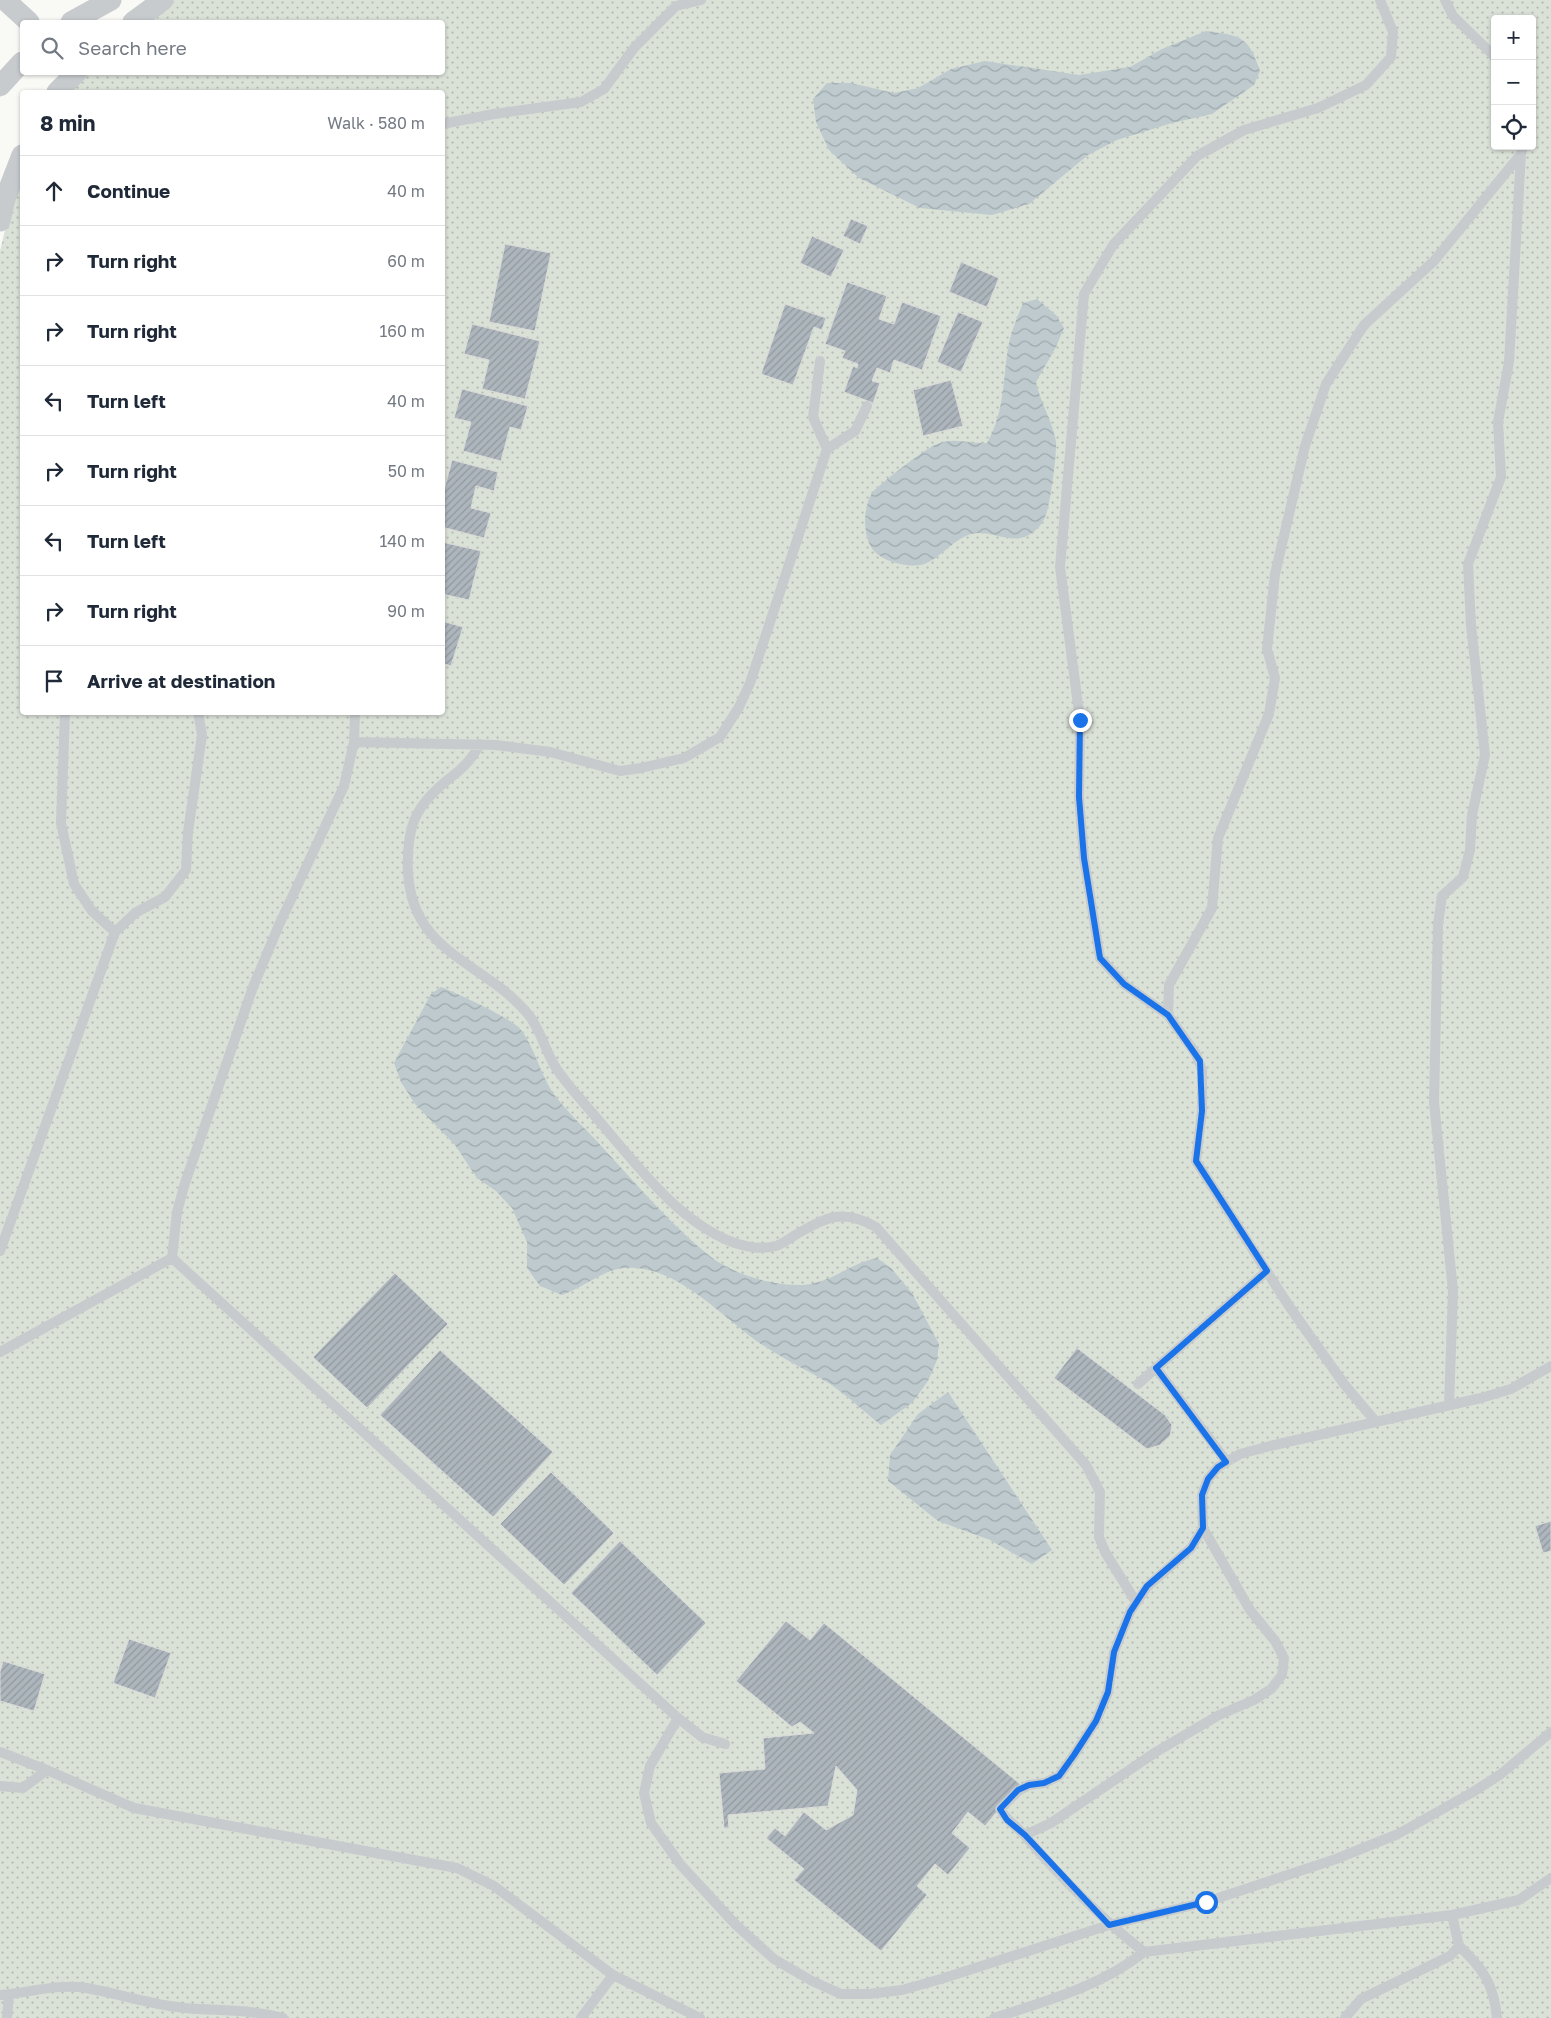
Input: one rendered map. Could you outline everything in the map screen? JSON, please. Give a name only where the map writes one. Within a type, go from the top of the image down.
[{"type":"street","points":[[5,0],[27,20]]},
{"type":"street","points":[[75,20],[111,0]]},
{"type":"street","points":[[136,20],[163,0]]},
{"type":"street","points":[[0,86],[20,64]]},
{"type":"street","points":[[60,90],[73,75]]},
{"type":"street","points":[[0,221],[5,199],[20,160]]},
{"type":"lane","points":[[445,123],[581,102],[604,88],[634,48],[676,6],[701,0]]},
{"type":"lane","points":[[1376,1422],[1344,1384],[1267,1271],[1196,1161],[1202,1111],[1202,1070],[1196,1054],[1168,1015],[1124,984],[1100,958],[1084,858],[1079,797],[1080,720],[1060,567],[1084,294],[1113,245],[1196,156],[1244,130],[1318,108],[1366,85],[1390,57],[1394,32],[1380,0]]},
{"type":"lane","points":[[1445,0],[1453,16],[1491,53]]},
{"type":"lane","points":[[1168,1015],[1169,986],[1212,908],[1218,838],[1269,714],[1275,678],[1267,649],[1275,574],[1305,446],[1326,384],[1364,325],[1434,261],[1522,150]]},
{"type":"lane","points":[[1449,1404],[1453,1291],[1434,1102],[1438,924],[1442,896],[1463,877],[1470,850],[1472,814],[1485,755],[1471,625],[1468,564],[1501,476],[1498,422],[1508,362],[1522,150]]},
{"type":"lane","points":[[820,361],[813,417],[827,449]]},
{"type":"lane","points":[[354,742],[479,744],[550,752],[620,771],[660,765],[684,758],[720,737],[739,707],[750,683],[827,449],[855,431],[867,406]]},
{"type":"lane","points":[[65,715],[61,823],[74,884],[92,911],[115,932]]},
{"type":"lane","points":[[0,1251],[115,932],[135,913],[165,897],[186,870],[188,832],[202,735],[199,715]]},
{"type":"lane","points":[[172,1258],[177,1212],[185,1183],[253,987],[279,925],[344,786],[354,742],[355,715]]},
{"type":"lane","points":[[479,744],[476,753],[421,804],[414,816],[410,831],[408,874],[414,906],[420,921],[443,947],[512,997],[522,1007],[534,1021],[556,1068],[576,1093],[650,1180],[692,1219],[730,1241],[752,1248],[778,1246],[824,1219],[836,1215],[864,1220],[876,1227],[1086,1465],[1100,1492],[1099,1538],[1105,1552],[1136,1602]]},
{"type":"lane","points":[[0,1352],[172,1258]]},
{"type":"lane","points":[[172,1258],[678,1718],[702,1738],[725,1744]]},
{"type":"lane","points":[[1138,1384],[1267,1271]]},
{"type":"lane","points":[[1025,1835],[1051,1823],[1164,1747],[1219,1715],[1254,1700],[1271,1689],[1282,1675],[1284,1658],[1250,1610],[1203,1528],[1202,1495],[1208,1479],[1218,1467],[1240,1454],[1270,1446],[1511,1389],[1551,1366]]},
{"type":"lane","points":[[1156,1368],[1226,1462]]},
{"type":"lane","points":[[1144,1952],[1109,1925],[1025,1835],[1007,1820],[1000,1809],[1018,1790],[1029,1785],[1044,1783],[1059,1776],[1096,1721],[1108,1692],[1114,1652],[1136,1602],[1147,1586],[1191,1548],[1203,1528]]},
{"type":"lane","points":[[678,1718],[650,1766],[644,1793],[651,1823],[680,1864],[736,1924],[774,1959],[812,1981],[841,1994],[869,1994],[902,1990],[1109,1925],[1206,1902],[1336,1859],[1398,1834],[1501,1774],[1551,1732]]},
{"type":"lane","points":[[0,1752],[47,1770],[134,1808],[457,1868],[494,1886],[613,1975],[700,2018]]},
{"type":"lane","points":[[0,1786],[22,1788],[47,1770]]},
{"type":"lane","points":[[994,2018],[1099,1981],[1122,1969],[1144,1952],[1452,1915],[1519,1900],[1551,1878]]},
{"type":"lane","points":[[1452,1915],[1459,1946],[1483,1970],[1495,2000],[1496,2018]]},
{"type":"lane","points":[[1345,2018],[1361,2000],[1450,1956],[1459,1946]]},
{"type":"lane","points":[[581,2018],[613,1975]]},
{"type":"lane","points":[[7,2018],[5,1994],[63,1987],[86,1987],[153,2004],[186,2008],[251,2011],[283,2018]]},
{"type":"shaded area","points":[[173,0],[1551,0],[1551,2018],[0,2018],[0,251],[12,201],[20,179],[20,715],[445,715],[445,90],[69,90],[84,75],[445,75],[445,20],[146,20]]},
{"type":"water","points":[[1206,31],[1235,36],[1247,44],[1256,59],[1260,71],[1254,85],[1212,114],[1172,123],[1117,140],[1088,155],[1029,204],[992,215],[920,208],[859,178],[829,150],[816,122],[813,99],[827,83],[851,83],[894,93],[918,88],[951,69],[985,61],[1079,75],[1130,67],[1162,49]]},
{"type":"water","points":[[1037,299],[1056,315],[1064,328],[1056,347],[1036,382],[1056,442],[1051,492],[1047,512],[1042,523],[1033,532],[1020,538],[1006,538],[985,533],[971,534],[932,560],[920,565],[889,561],[878,555],[867,538],[865,522],[867,506],[872,493],[902,468],[935,445],[948,441],[987,443],[1000,406],[1013,328],[1023,303]]},
{"type":"water","points":[[441,987],[471,1000],[506,1019],[521,1030],[551,1090],[561,1104],[669,1219],[711,1257],[743,1274],[779,1284],[791,1285],[823,1281],[858,1264],[877,1258],[891,1268],[912,1293],[939,1344],[937,1360],[928,1381],[912,1403],[881,1425],[830,1384],[764,1346],[699,1295],[663,1274],[644,1269],[617,1269],[562,1295],[540,1286],[527,1268],[527,1242],[512,1208],[496,1191],[477,1178],[455,1145],[415,1104],[401,1082],[394,1063],[431,994]]},
{"type":"water","points":[[948,1392],[1052,1550],[1032,1564],[990,1540],[938,1521],[888,1481],[890,1455],[918,1414]]},
{"type":"building","points":[[851,219],[868,226],[860,244],[843,236]]},
{"type":"building","points":[[812,236],[844,250],[831,277],[800,263]]},
{"type":"building","points":[[505,244],[551,253],[535,331],[489,322]]},
{"type":"building","points":[[961,262],[999,278],[987,307],[949,292]]},
{"type":"building","points":[[847,282],[887,296],[879,319],[894,324],[902,302],[941,316],[922,370],[894,360],[890,373],[877,368],[872,381],[880,383],[873,403],[844,392],[853,366],[857,368],[858,364],[842,358],[845,351],[825,344]]},
{"type":"building","points":[[785,304],[826,318],[822,330],[814,327],[793,385],[761,374]]},
{"type":"building","points":[[958,312],[983,322],[961,372],[937,362]]},
{"type":"building","points":[[472,324],[540,341],[525,399],[482,389],[489,360],[464,354]]},
{"type":"building","points":[[951,380],[963,426],[923,436],[913,390]]},
{"type":"building","points":[[462,389],[528,406],[521,430],[510,427],[501,461],[463,451],[471,422],[454,418]]},
{"type":"building","points":[[452,460],[498,472],[494,491],[476,486],[471,508],[491,513],[484,538],[445,528],[445,487]]},
{"type":"building","points":[[445,543],[481,551],[469,600],[445,595]]},
{"type":"building","points":[[445,622],[463,627],[451,666],[445,664]]},
{"type":"building","points":[[395,1273],[448,1324],[367,1408],[313,1357]]},
{"type":"building","points":[[1077,1348],[1165,1415],[1172,1425],[1170,1436],[1160,1445],[1147,1449],[1054,1378]]},
{"type":"building","points":[[440,1350],[553,1452],[493,1517],[380,1415]]},
{"type":"building","points":[[551,1472],[614,1533],[564,1585],[500,1524]]},
{"type":"building","points":[[1551,1521],[1551,1551],[1543,1553],[1535,1526]]},
{"type":"building","points":[[620,1541],[706,1623],[657,1675],[571,1593]]},
{"type":"building","points":[[786,1621],[810,1640],[824,1623],[1020,1784],[985,1826],[968,1812],[952,1833],[970,1848],[948,1875],[935,1864],[917,1886],[927,1895],[881,1951],[794,1880],[804,1869],[766,1838],[775,1828],[785,1836],[804,1812],[826,1830],[853,1815],[857,1790],[836,1766],[828,1806],[728,1815],[729,1828],[724,1828],[719,1773],[765,1769],[763,1738],[814,1733],[800,1722],[792,1727],[736,1681]]},
{"type":"building","points":[[129,1639],[171,1653],[155,1698],[113,1683]]},
{"type":"building","points":[[3,1661],[45,1674],[34,1711],[0,1701],[0,1672]]},
{"type":"route","points":[[1080,720],[1079,797],[1084,858],[1100,958],[1124,984],[1168,1015],[1200,1061],[1202,1070],[1202,1111],[1199,1152],[1196,1161],[1267,1271],[1156,1368],[1226,1462],[1218,1467],[1208,1479],[1202,1495],[1203,1528],[1191,1548],[1147,1586],[1130,1612],[1114,1652],[1108,1692],[1096,1721],[1059,1776],[1044,1783],[1029,1785],[1018,1790],[1000,1809],[1007,1820],[1025,1835],[1109,1925],[1206,1902]]}]
